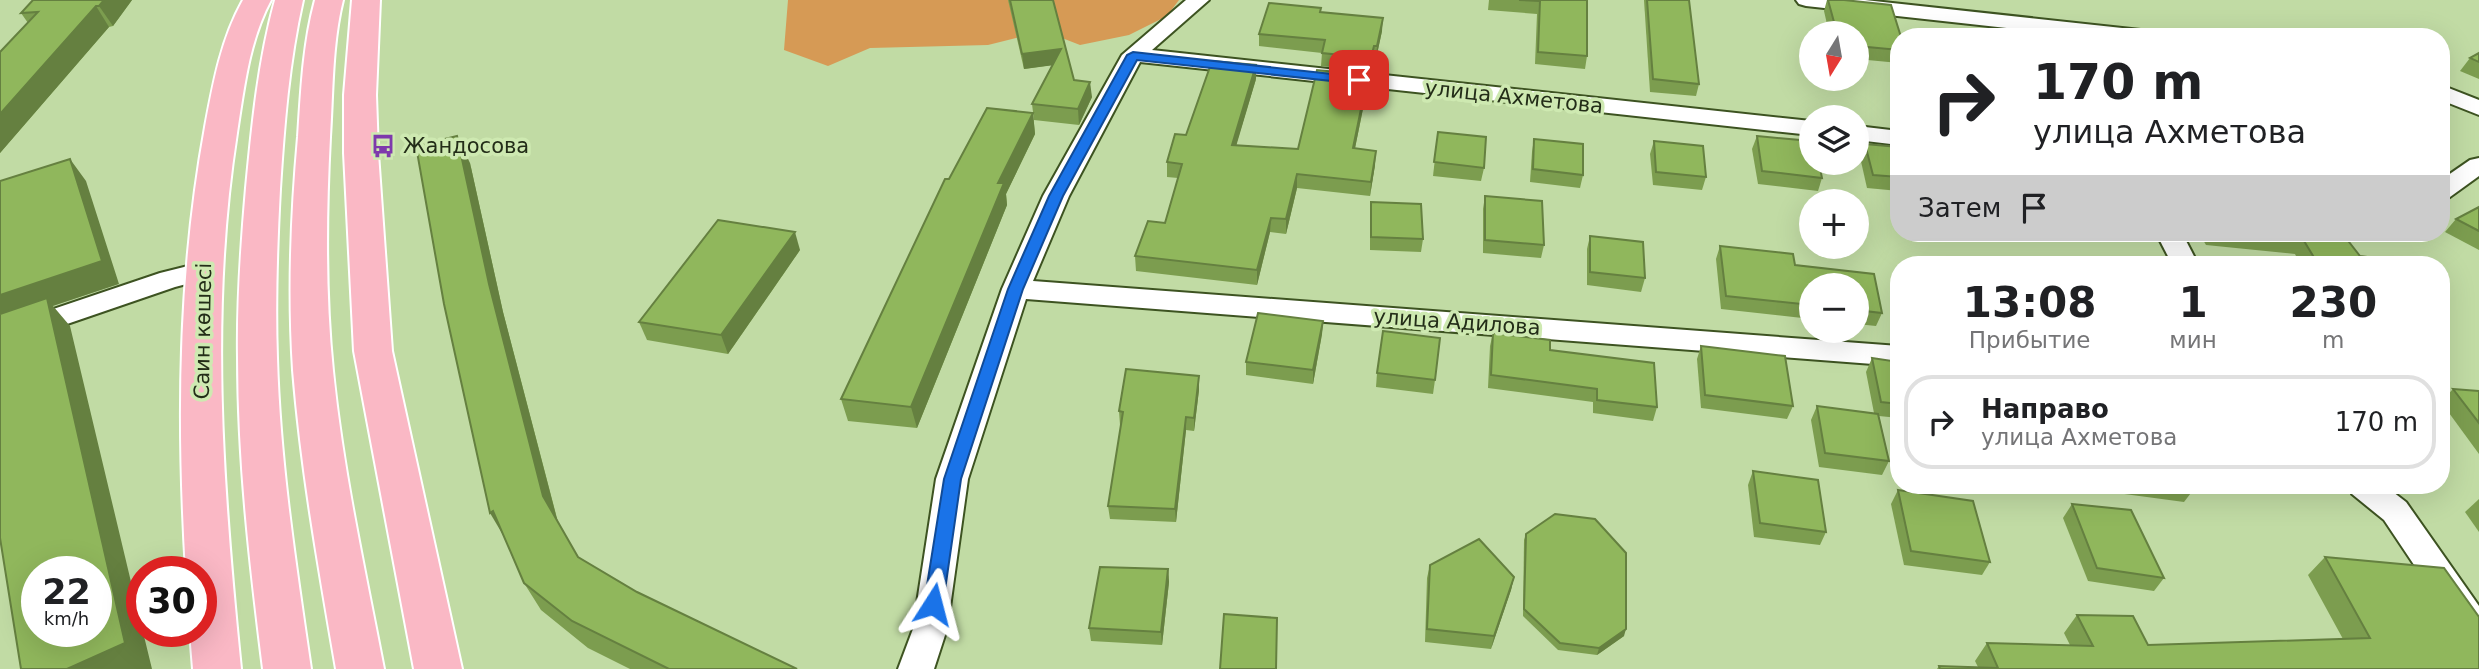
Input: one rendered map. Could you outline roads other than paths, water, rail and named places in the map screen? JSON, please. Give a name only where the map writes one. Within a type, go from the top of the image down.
[{"type":"main road","name":"Саин көшесі","points":[[216,669],[200,400],[207,218],[218,138],[240,37],[257,0]]},
{"type":"main road","points":[[287,669],[271,553],[258,383],[261,226],[269,113],[281,31],[289,0]]},
{"type":"main road","points":[[330,0],[323,23],[308,216],[313,368],[335,530],[360,669]]},
{"type":"main road","points":[[366,0],[360,95],[360,153],[373,351],[438,669]]},
{"type":"street","points":[[916,669],[930,628],[953,479],[1016,289],[1056,196],[1133,55],[1199,0]]},
{"type":"street","points":[[1806,0],[1941,7],[2087,28]]},
{"type":"street","points":[[1941,7],[1949,28]]},
{"type":"street","name":"улица Ахметова","points":[[1133,55],[1799,127]]},
{"type":"street","points":[[2450,96],[2479,108]]},
{"type":"street","points":[[1869,134],[1890,137]]},
{"type":"street","points":[[2450,186],[2479,165]]},
{"type":"street","points":[[0,337],[169,279],[204,271]]},
{"type":"street","name":"улица Адилова","points":[[1016,289],[1890,355]]},
{"type":"street","points":[[2374,494],[2395,511],[2479,634]]},
{"type":"place","name":"Жандосова","points":[[383,146]]}]
